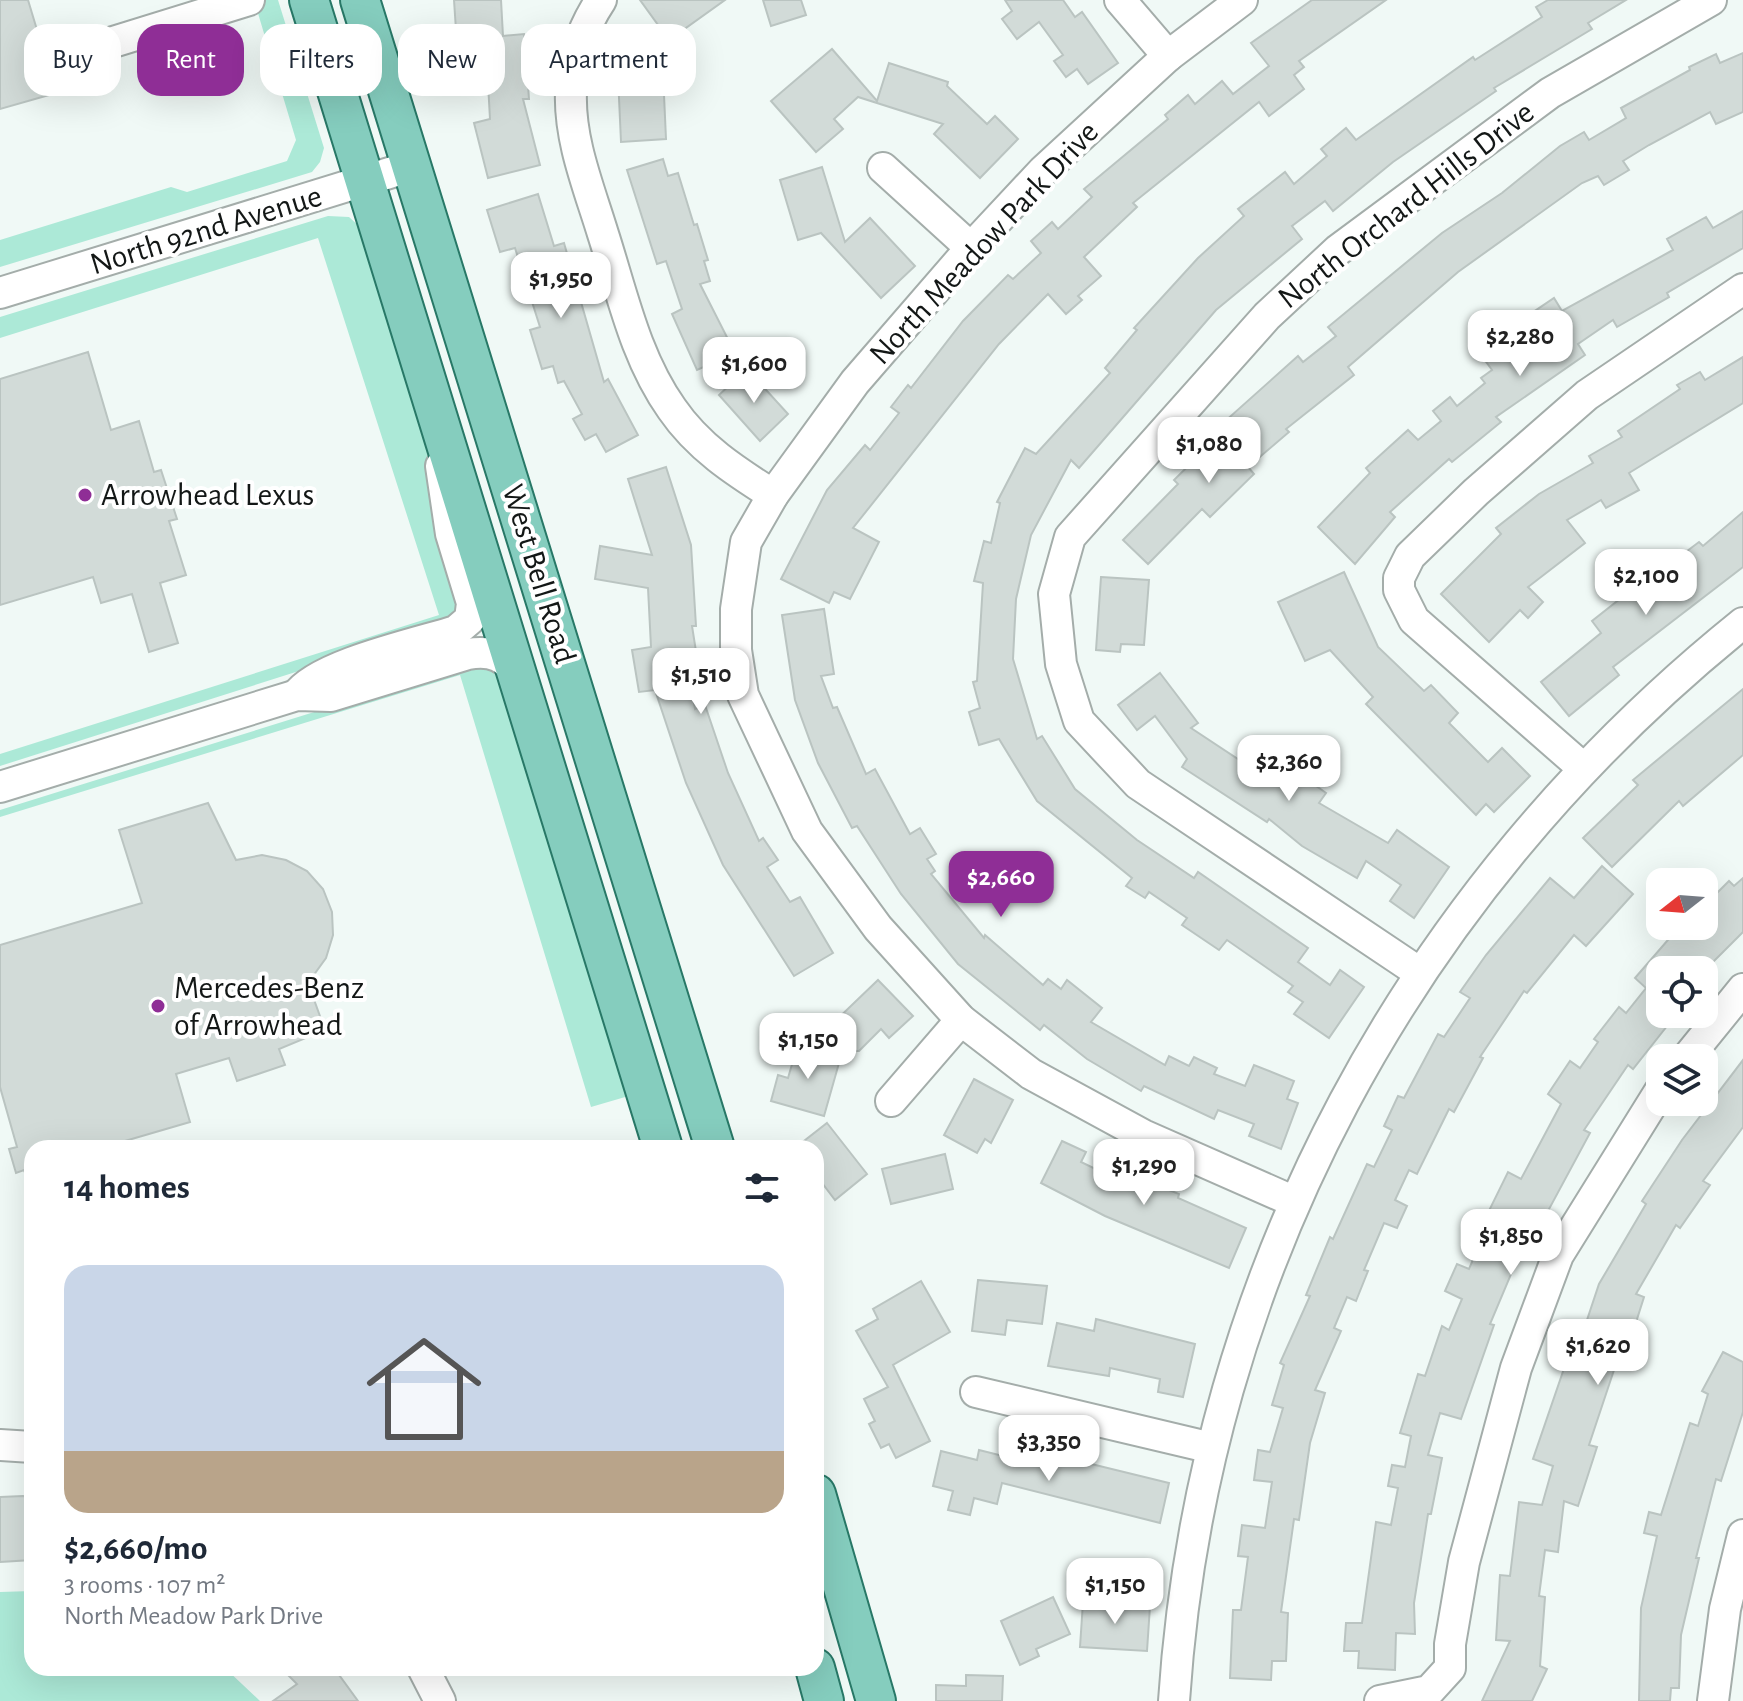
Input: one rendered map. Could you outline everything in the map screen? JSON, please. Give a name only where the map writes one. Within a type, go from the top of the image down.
[{"type":"main road","name":"West Bell Road","points":[[309,0],[661,1140]]},
{"type":"main road","name":"West Bell Road","points":[[360,0],[713,1140]]},
{"type":"main road","points":[[503,626],[520,632],[534,646],[581,777],[623,850]]},
{"type":"main road","points":[[824,1522],[876,1701]]},
{"type":"main road","points":[[817,1676],[824,1701]]},
{"type":"street","points":[[121,40],[249,0]]},
{"type":"street","points":[[1120,0],[1168,56]]},
{"type":"street","name":"North Meadow Park Drive","points":[[1242,0],[1168,56],[1071,144],[971,248],[855,382],[773,495],[746,542],[736,609],[736,650],[743,695],[807,831],[878,928],[961,1020],[1031,1074],[1143,1135],[1295,1202]]},
{"type":"street","name":"North Orchard Hills Drive","points":[[1420,973],[1138,784],[1079,721],[1061,664],[1054,594],[1070,537],[1267,316],[1338,250],[1550,93],[1711,0]]},
{"type":"street","points":[[592,3],[573,69],[572,116],[579,155],[635,335],[658,388],[690,432],[726,465],[773,495]]},
{"type":"street","name":"North 92nd Avenue","points":[[0,293],[412,166]]},
{"type":"street","points":[[883,168],[971,248]]},
{"type":"street","points":[[1583,768],[1414,620],[1402,602],[1399,578],[1410,556],[1476,492],[1587,395],[1743,289]]},
{"type":"street","points":[[440,422],[445,509],[472,611],[470,619],[456,631]]},
{"type":"street","points":[[1174,1701],[1187,1569],[1212,1448],[1247,1324],[1295,1202],[1354,1082],[1420,973],[1495,868],[1583,768],[1665,689],[1743,623]]},
{"type":"street","points":[[297,695],[303,685],[323,673],[456,631],[503,626]]},
{"type":"street","points":[[0,787],[297,695],[331,696],[480,652],[499,655],[519,677]]},
{"type":"street","points":[[1698,1044],[1743,989]]},
{"type":"street","points":[[891,1101],[961,1020]]},
{"type":"street","points":[[1380,1701],[1429,1691],[1450,1668],[1450,1644],[1464,1562],[1516,1368],[1558,1255],[1646,1114]]},
{"type":"street","points":[[976,1392],[1212,1448]]},
{"type":"street","points":[[0,1445],[24,1446]]},
{"type":"street","points":[[1713,1701],[1725,1609],[1743,1535]]},
{"type":"street","points":[[427,1676],[440,1701]]},
{"type":"green space","points":[[254,0],[278,0],[285,24],[261,24]]},
{"type":"green space","points":[[283,96],[308,96],[324,148],[320,162],[312,172],[0,267],[0,240],[171,187],[187,192],[287,161],[296,140]]},
{"type":"green space","points":[[328,216],[349,217],[360,227],[428,431],[465,604],[450,623],[0,766],[0,754],[439,615],[318,238],[0,338],[0,317]]},
{"type":"green space","points":[[478,661],[499,670],[632,1095],[591,1107],[460,675],[0,817],[0,810]]},
{"type":"green space","points":[[24,1591],[24,1676],[233,1676],[260,1701],[0,1701],[0,1592]]},
{"type":"building","points":[[0,0],[28,0],[35,24],[24,24],[24,96],[46,96],[0,109]]},
{"type":"building","points":[[454,0],[501,0],[502,24],[456,24]]},
{"type":"building","points":[[640,0],[725,0],[691,24],[657,24]]},
{"type":"building","points":[[763,0],[801,0],[806,15],[771,26]]},
{"type":"building","points":[[1005,0],[1063,0],[1075,17],[1082,12],[1118,63],[1088,84],[1077,69],[1066,77],[1054,61],[1063,55],[1039,22],[1017,39],[1002,19],[1012,11]]},
{"type":"building","points":[[1312,0],[1386,0],[1299,61],[1304,67],[1294,75],[1304,89],[1269,116],[1259,102],[1133,203],[1137,207],[1084,257],[1101,276],[1078,296],[1082,300],[1066,314],[1048,294],[999,344],[853,528],[879,542],[850,599],[834,592],[829,603],[781,579],[827,490],[865,445],[870,450],[899,413],[891,407],[908,385],[911,388],[963,321],[1008,275],[1013,279],[1041,253],[1031,241],[1052,222],[1058,229],[1092,197],[1084,189],[1168,119],[1165,115],[1188,95],[1195,104],[1222,81],[1233,94],[1269,66],[1251,43]]},
{"type":"building","points":[[1548,0],[1626,0],[1588,23],[1592,29],[1494,88],[1496,91],[1393,162],[1333,211],[1325,201],[1292,226],[1302,239],[1216,310],[1079,468],[1071,460],[1031,535],[1016,599],[1013,659],[1037,739],[1042,736],[1075,789],[1137,840],[1194,878],[1198,872],[1308,948],[1298,962],[1330,985],[1340,970],[1364,987],[1329,1038],[1294,1014],[1303,1002],[1288,992],[1293,986],[1227,940],[1219,950],[1182,925],[1187,918],[1149,892],[1145,898],[1126,886],[1132,878],[1037,801],[999,739],[979,745],[969,712],[980,708],[973,682],[977,681],[983,583],[974,581],[984,541],[991,543],[1000,503],[997,502],[1025,448],[1036,454],[1110,373],[1105,368],[1137,330],[1134,328],[1198,258],[1244,216],[1238,209],[1285,172],[1294,184],[1327,156],[1321,149],[1346,128],[1356,140],[1473,57],[1475,60],[1542,17],[1536,7]]},
{"type":"building","points":[[521,34],[521,96],[529,96],[529,99],[523,99],[540,165],[488,178],[474,123],[490,119],[489,96],[505,96],[505,36]]},
{"type":"building","points":[[832,49],[877,101],[889,63],[948,82],[947,86],[987,124],[995,116],[1018,139],[980,178],[934,134],[943,124],[858,97],[834,119],[843,129],[816,152],[771,101]]},
{"type":"building","points":[[1743,53],[1743,112],[1716,124],[1710,112],[1649,145],[1623,161],[1629,170],[1604,185],[1598,176],[1582,183],[1458,272],[1348,367],[1354,375],[1286,429],[1289,432],[1248,467],[1254,474],[1210,517],[1202,509],[1148,564],[1123,540],[1178,484],[1174,480],[1227,428],[1223,423],[1298,356],[1303,362],[1336,336],[1328,327],[1442,233],[1502,193],[1560,146],[1584,132],[1589,140],[1626,118],[1621,108],[1690,70],[1689,67],[1716,54],[1720,63]]},
{"type":"building","points":[[619,96],[664,96],[666,139],[621,142]]},
{"type":"building","points":[[663,159],[668,176],[678,173],[694,225],[697,224],[708,260],[704,261],[710,281],[700,284],[735,353],[697,370],[672,314],[682,309],[666,261],[657,264],[627,170]]},
{"type":"building","points":[[822,167],[845,242],[870,218],[915,266],[881,298],[821,233],[798,240],[780,180]]},
{"type":"building","points":[[538,194],[554,246],[564,243],[604,382],[608,379],[638,435],[606,452],[596,434],[585,440],[573,419],[582,414],[564,381],[558,383],[553,366],[542,369],[530,330],[540,327],[515,248],[500,252],[487,210]]},
{"type":"building","points":[[1743,211],[1743,248],[1667,293],[1669,297],[1617,327],[1613,320],[1578,344],[1585,355],[1496,417],[1501,422],[1452,462],[1449,459],[1390,512],[1395,517],[1355,564],[1318,527],[1370,473],[1366,468],[1408,430],[1418,440],[1441,421],[1433,411],[1450,397],[1457,406],[1485,383],[1481,378],[1492,370],[1484,359],[1502,346],[1496,337],[1554,298],[1562,311],[1673,250],[1667,239],[1706,217],[1713,228]]},
{"type":"building","name":"Arrowhead Lexus","points":[[88,352],[111,430],[139,421],[154,472],[161,470],[177,519],[169,521],[186,575],[160,583],[178,643],[149,652],[132,594],[101,603],[93,577],[0,605],[0,379]]},
{"type":"building","points":[[1743,357],[1743,403],[1629,473],[1639,490],[1606,508],[1601,500],[1567,520],[1585,543],[1528,587],[1543,602],[1528,618],[1520,610],[1489,642],[1441,594],[1501,534],[1496,528],[1539,494],[1593,463],[1589,456],[1622,437],[1618,431],[1680,389],[1677,385],[1700,372],[1705,380]]},
{"type":"building","points":[[747,369],[788,414],[760,441],[719,395]]},
{"type":"building","points":[[666,467],[691,545],[696,626],[692,626],[698,664],[688,666],[695,709],[705,705],[728,773],[759,841],[763,838],[778,860],[767,867],[790,902],[800,897],[833,953],[794,976],[723,865],[686,783],[655,690],[639,692],[632,650],[651,647],[648,588],[595,579],[600,546],[652,555],[628,479]]},
{"type":"building","points":[[1743,512],[1743,567],[1613,667],[1619,675],[1569,716],[1541,682],[1601,633],[1592,621],[1639,584],[1649,596],[1674,578],[1666,567],[1699,542],[1703,546]]},
{"type":"building","points":[[1344,572],[1378,647],[1424,691],[1431,685],[1458,713],[1449,723],[1488,762],[1502,748],[1530,776],[1494,812],[1486,804],[1476,815],[1366,704],[1373,697],[1330,650],[1305,661],[1278,602]]},
{"type":"building","points":[[1101,577],[1149,580],[1144,645],[1121,644],[1120,652],[1096,650]]},
{"type":"building","points":[[824,609],[834,674],[821,676],[833,708],[837,707],[866,774],[875,769],[910,834],[920,828],[936,854],[927,859],[935,871],[931,874],[984,938],[985,935],[1043,985],[1048,979],[1061,989],[1067,980],[1102,1008],[1091,1022],[1165,1065],[1169,1056],[1189,1066],[1194,1057],[1217,1068],[1214,1074],[1245,1086],[1254,1065],[1294,1081],[1287,1099],[1298,1103],[1281,1149],[1249,1136],[1254,1124],[1218,1110],[1214,1119],[1144,1086],[1141,1091],[1087,1059],[1044,1025],[1040,1030],[958,964],[901,894],[857,826],[852,828],[818,763],[795,700],[782,615]]},
{"type":"building","points":[[1160,673],[1198,723],[1191,728],[1262,775],[1268,766],[1295,786],[1302,776],[1326,793],[1319,803],[1388,843],[1397,830],[1449,867],[1414,918],[1390,901],[1401,885],[1366,861],[1357,878],[1302,846],[1269,819],[1267,822],[1182,767],[1187,759],[1155,716],[1137,730],[1118,705]]},
{"type":"building","points":[[1743,689],[1743,755],[1683,806],[1679,801],[1612,867],[1583,838],[1638,785],[1633,780]]},
{"type":"building","name":"Mercedes-Benz of Arrowhead","points":[[208,803],[236,860],[262,855],[286,860],[307,871],[323,889],[332,912],[333,935],[326,958],[308,983],[325,1030],[279,1049],[285,1065],[237,1081],[229,1058],[176,1074],[190,1122],[128,1140],[24,1140],[24,1170],[16,1173],[9,1149],[17,1147],[0,1087],[0,945],[142,903],[119,830]]},
{"type":"building","points":[[1602,866],[1633,894],[1586,946],[1574,935],[1527,993],[1524,991],[1480,1057],[1483,1058],[1454,1112],[1449,1109],[1417,1174],[1409,1170],[1395,1200],[1407,1206],[1397,1228],[1384,1223],[1364,1270],[1368,1271],[1356,1301],[1347,1297],[1334,1328],[1341,1331],[1315,1390],[1325,1393],[1310,1443],[1299,1520],[1294,1519],[1281,1612],[1288,1613],[1286,1661],[1272,1661],[1271,1680],[1230,1678],[1233,1610],[1241,1610],[1248,1557],[1238,1556],[1242,1525],[1265,1528],[1272,1482],[1254,1480],[1258,1450],[1270,1452],[1283,1408],[1272,1405],[1284,1365],[1280,1363],[1310,1296],[1306,1295],[1330,1237],[1333,1239],[1367,1164],[1374,1167],[1392,1130],[1384,1126],[1398,1096],[1404,1098],[1438,1034],[1444,1037],[1470,998],[1460,992],[1486,955],[1550,878],[1574,898]]},
{"type":"building","points":[[1743,878],[1743,932],[1718,957],[1654,956],[1668,940],[1718,940],[1718,892],[1729,881],[1734,886]]},
{"type":"building","points":[[1646,965],[1646,988],[1635,978]]},
{"type":"building","points":[[878,980],[913,1016],[889,1038],[881,1029],[859,1051],[852,1051],[829,1027]]},
{"type":"building","points":[[1646,988],[1646,1028],[1665,1028],[1653,1044],[1646,1044],[1646,1053],[1633,1069],[1628,1065],[1584,1130],[1590,1133],[1541,1224],[1522,1214],[1502,1253],[1517,1260],[1490,1324],[1494,1325],[1461,1419],[1440,1413],[1428,1455],[1442,1458],[1431,1514],[1428,1514],[1414,1603],[1415,1634],[1396,1633],[1395,1670],[1358,1668],[1359,1651],[1344,1651],[1346,1623],[1362,1623],[1376,1522],[1391,1525],[1398,1488],[1388,1486],[1392,1465],[1405,1467],[1411,1436],[1400,1433],[1418,1374],[1425,1376],[1442,1326],[1449,1330],[1462,1299],[1445,1291],[1457,1264],[1469,1269],[1485,1232],[1480,1229],[1508,1172],[1521,1179],[1561,1104],[1548,1094],[1570,1061],[1580,1068],[1598,1042],[1594,1039],[1619,1007],[1626,1013]]},
{"type":"building","points":[[798,1044],[841,1056],[824,1116],[771,1101],[778,1075],[788,1078]]},
{"type":"building","points":[[1743,1060],[1743,1127],[1703,1181],[1710,1185],[1680,1228],[1676,1225],[1636,1294],[1644,1297],[1625,1357],[1619,1355],[1589,1445],[1597,1447],[1578,1506],[1564,1501],[1558,1552],[1545,1550],[1539,1596],[1545,1597],[1540,1666],[1547,1669],[1532,1701],[1482,1701],[1510,1641],[1496,1640],[1500,1575],[1510,1576],[1519,1502],[1542,1505],[1553,1466],[1533,1459],[1569,1354],[1575,1356],[1599,1284],[1646,1204],[1642,1201],[1700,1116],[1718,1116],[1718,1093]]},
{"type":"building","points":[[974,1079],[1013,1100],[991,1143],[985,1139],[977,1153],[944,1135]]},
{"type":"building","points":[[827,1123],[867,1174],[835,1200],[824,1186],[824,1140],[805,1140]]},
{"type":"building","points":[[1062,1141],[1086,1152],[1081,1162],[1118,1180],[1122,1171],[1179,1194],[1178,1198],[1246,1228],[1229,1268],[1105,1216],[1041,1183]]},
{"type":"building","points":[[945,1154],[953,1189],[891,1204],[882,1169]]},
{"type":"building","points":[[978,1280],[1047,1286],[1042,1324],[1007,1320],[1005,1335],[972,1331]]},
{"type":"building","points":[[921,1281],[950,1332],[893,1365],[930,1441],[896,1458],[889,1444],[881,1448],[869,1424],[875,1421],[864,1399],[888,1387],[856,1331],[878,1319],[873,1309]]},
{"type":"building","points":[[1096,1319],[1195,1344],[1183,1397],[1158,1392],[1160,1379],[1110,1368],[1109,1376],[1048,1366],[1057,1323],[1094,1331]]},
{"type":"building","points":[[1723,1352],[1743,1362],[1743,1412],[1721,1481],[1716,1479],[1696,1558],[1699,1558],[1681,1635],[1679,1688],[1671,1688],[1670,1701],[1639,1701],[1641,1608],[1657,1536],[1644,1533],[1649,1512],[1661,1515],[1690,1423],[1698,1426],[1708,1394],[1702,1391]]},
{"type":"building","points":[[1030,1449],[1169,1483],[1160,1523],[1002,1483],[997,1504],[974,1498],[970,1515],[948,1510],[953,1491],[933,1486],[941,1451],[977,1460],[979,1450],[1027,1462]]},
{"type":"building","points":[[24,1496],[24,1560],[0,1562],[0,1497]]},
{"type":"building","points":[[1053,1597],[1070,1634],[1036,1649],[1039,1656],[1020,1665],[1001,1621]]},
{"type":"building","points":[[1083,1602],[1150,1606],[1147,1651],[1080,1647]]},
{"type":"building","points":[[966,1675],[1003,1676],[1002,1701],[936,1701],[936,1685],[966,1686]]},
{"type":"building","points":[[289,1676],[340,1676],[358,1701],[273,1701],[297,1684]]},
{"type":"place","name":"Arrowhead Lexus","points":[[85,495]]},
{"type":"place","name":"Mercedes-Benz of Arrowhead","points":[[158,1006]]}]
